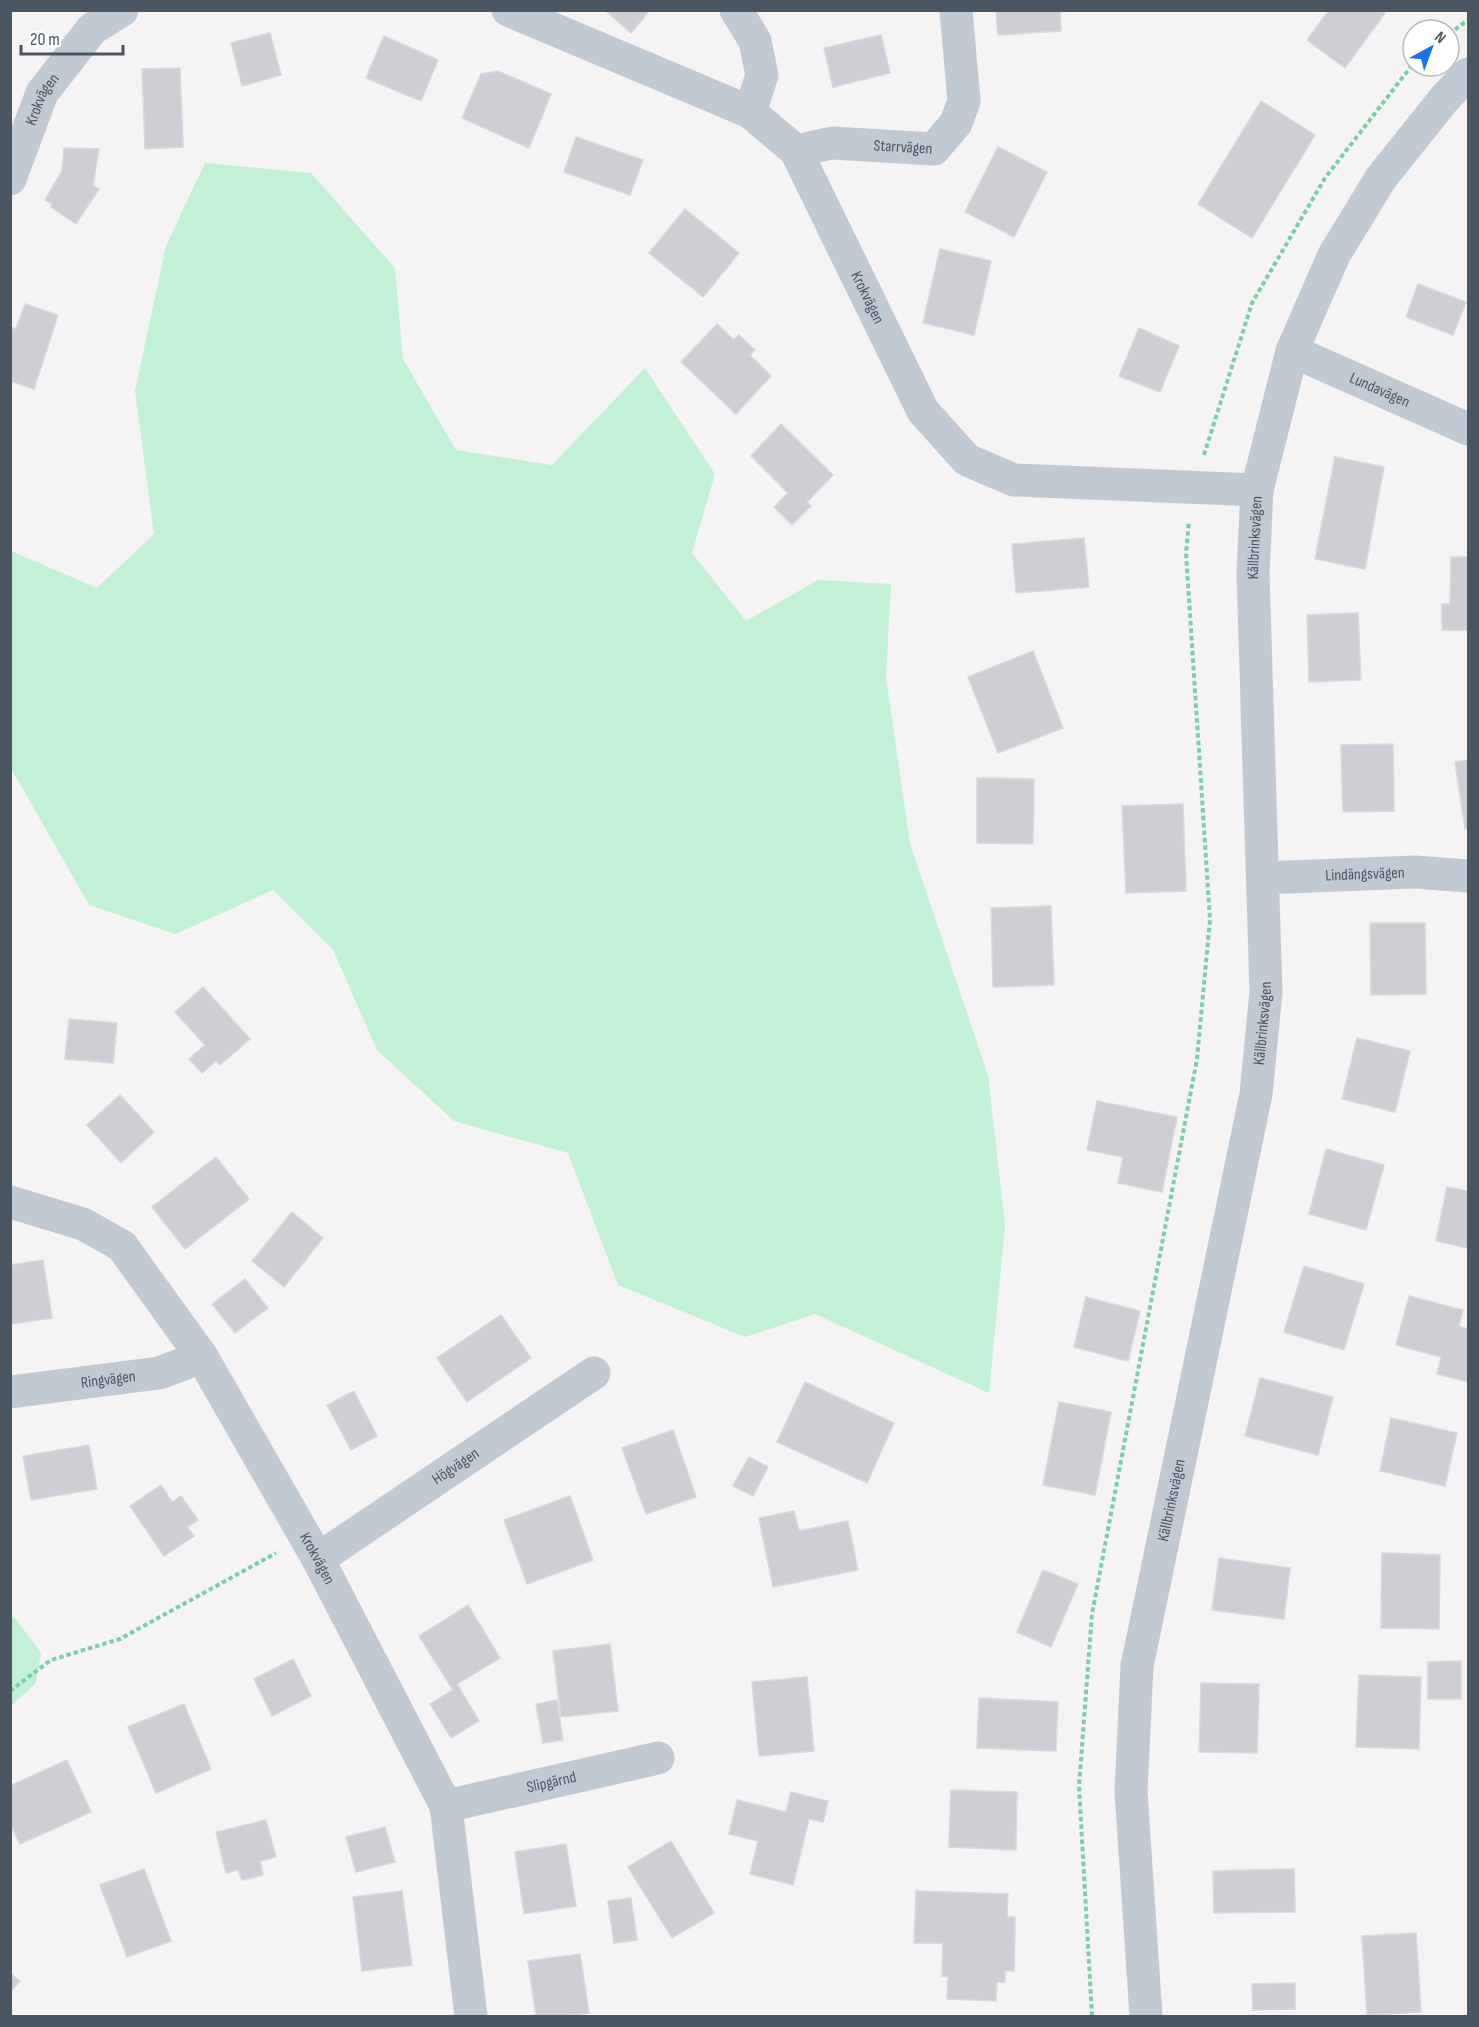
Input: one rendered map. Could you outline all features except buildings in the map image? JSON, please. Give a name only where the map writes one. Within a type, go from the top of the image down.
[{"type":"street","name":"Krokvägen","points":[[10,179],[42,93],[92,29],[122,10]]},
{"type":"street","name":"Krokvägen","points":[[508,10],[750,112],[796,151],[922,411],[967,460],[1014,480],[1257,490]]},
{"type":"street","points":[[736,10],[755,41],[762,75],[750,112]]},
{"type":"street","name":"Starrvägen","points":[[796,151],[832,143],[934,149],[956,123],[964,101],[956,10]]},
{"type":"street","name":"Källbrinksvägen","points":[[1146,2016],[1131,1792],[1137,1666],[1256,1094],[1266,992],[1253,573],[1257,490],[1292,351],[1334,255],[1381,178],[1445,98],[1468,74]]},
{"type":"street","name":"Lundavägen","points":[[1292,351],[1468,429]]},
{"type":"street","name":"Lindängsvägen","points":[[1263,878],[1414,872],[1468,876]]},
{"type":"street","name":"Krokvägen","points":[[10,1202],[83,1224],[122,1246],[202,1357],[311,1547],[446,1806],[471,2016]]},
{"type":"street","name":"Ringvägen","points":[[10,1392],[159,1373],[202,1357]]},
{"type":"street","name":"Högvägen","points":[[311,1547],[594,1373]]},
{"type":"street","name":"Slipgärnd","points":[[446,1806],[658,1758]]},
{"type":"path","points":[[1092,2016],[1079,1786],[1092,1614],[1197,1059],[1210,920],[1186,553],[1193,487],[1252,303],[1325,178],[1402,78]]},
{"type":"path","points":[[10,1691],[51,1660],[120,1639],[269,1557],[311,1547]]},
{"type":"green space","points":[[205,163],[311,173],[395,268],[403,359],[456,450],[552,465],[645,368],[715,474],[692,553],[746,621],[818,580],[891,584],[886,677],[910,844],[988,1075],[1005,1226],[989,1393],[815,1314],[745,1337],[618,1285],[568,1153],[454,1121],[377,1050],[333,950],[273,890],[175,934],[89,905],[11,768],[11,551],[97,588],[154,534],[135,391],[166,246]]},
{"type":"green space","points":[[11,1616],[16,1619],[41,1653],[36,1683],[11,1706]]}]
